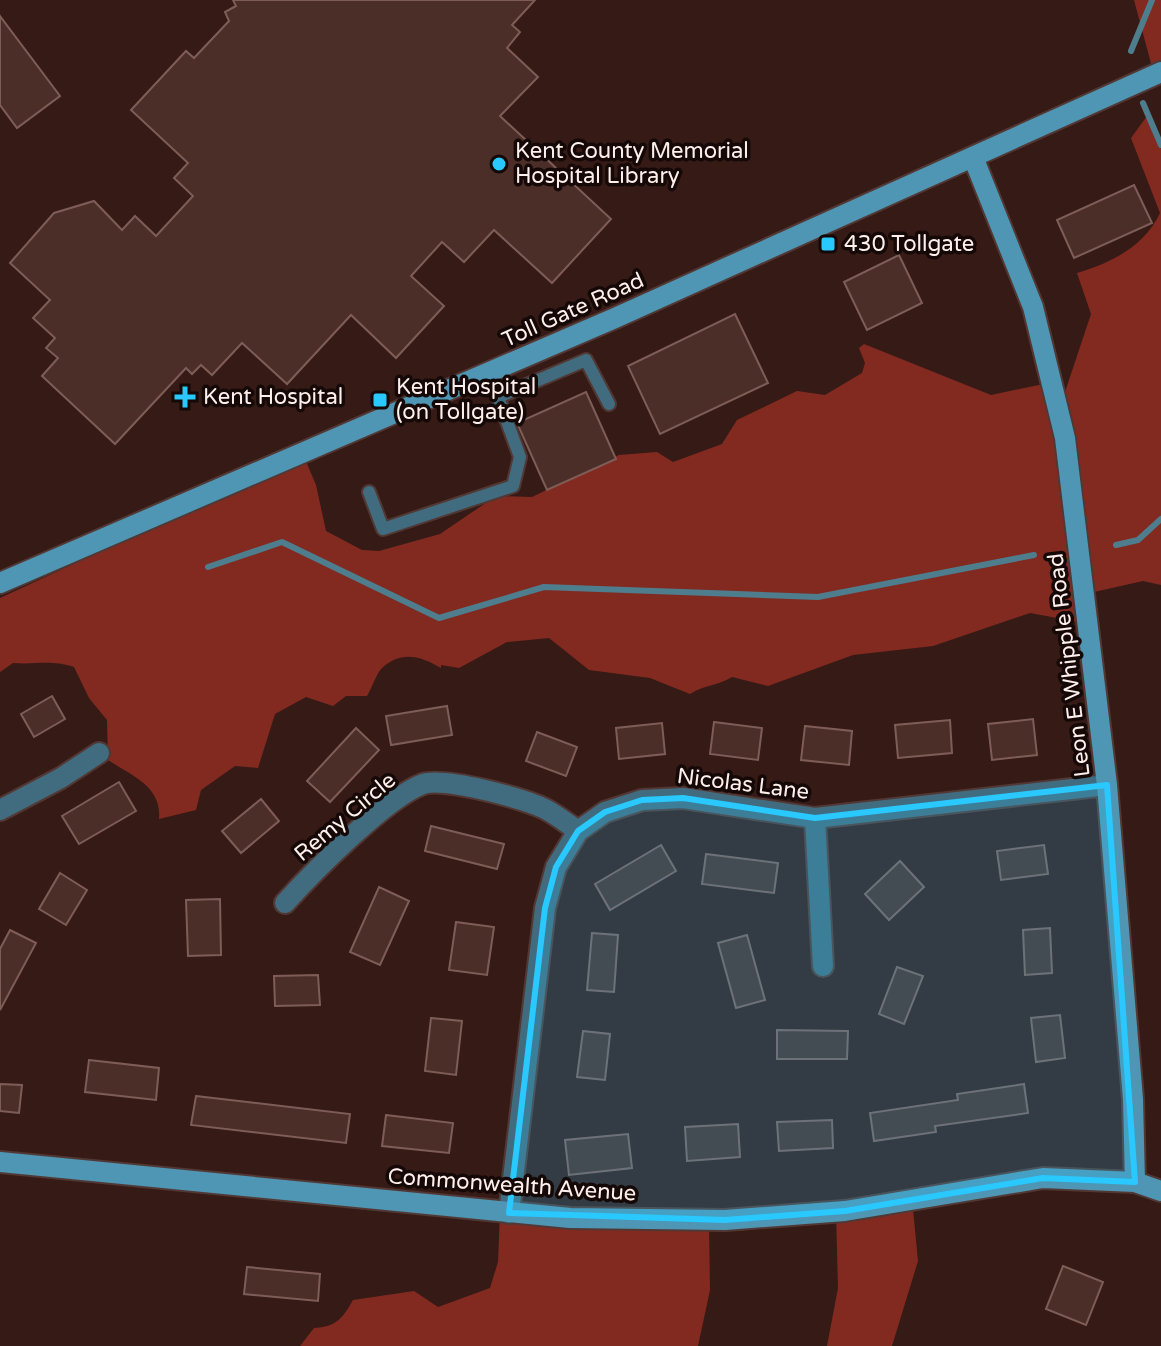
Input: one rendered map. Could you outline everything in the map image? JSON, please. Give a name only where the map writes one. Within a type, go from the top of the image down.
[{"type":"street","name":"Toll Gate Road","points":[[0,583],[575,336],[1161,72]]},
{"type":"street","name":"Leon E Whipple Road","points":[[973,157],[1033,307],[1062,426],[1076,515],[1107,785],[1133,1099],[1135,1182]]},
{"type":"street","points":[[0,810],[61,778],[99,753]]},
{"type":"street","name":"Remy Circle","points":[[285,903],[317,867],[399,799],[424,784],[450,781],[545,809],[578,831]]},
{"type":"street","name":"Nicolas Lane","points":[[509,1213],[545,908],[556,867],[578,831],[605,812],[656,799],[683,798],[815,818],[1107,785]]},
{"type":"street","points":[[815,818],[823,966]]},
{"type":"street","name":"Commonwealth Avenue","points":[[0,1162],[570,1218],[725,1220],[845,1211],[1043,1178],[1135,1182],[1161,1191]]},
{"type":"lane","points":[[575,336],[609,404]]},
{"type":"lane","points":[[369,492],[383,529],[513,486],[520,457],[498,397],[586,360]]},
{"type":"lane","points":[[497,369],[506,394]]},
{"type":"highlighted area","points":[[1107,785],[1135,1182],[1043,1178],[845,1211],[725,1220],[509,1213],[545,908],[556,867],[578,831],[605,812],[642,800],[683,798],[815,818]]},
{"type":"shaded area","points":[[1134,0],[1161,0],[1161,70],[1152,67]]},
{"type":"shaded area","points":[[1147,116],[1161,149],[1161,585],[1143,581],[1094,592],[1095,625],[1030,613],[933,646],[853,655],[768,686],[732,677],[690,694],[650,678],[589,670],[549,638],[507,642],[459,668],[441,665],[441,668],[426,660],[404,657],[382,668],[367,696],[346,696],[333,706],[306,697],[275,714],[258,768],[235,766],[201,790],[196,810],[159,819],[159,808],[151,790],[108,760],[107,720],[89,698],[74,667],[50,663],[13,663],[0,672],[0,598],[296,461],[305,459],[316,485],[326,531],[362,550],[379,551],[440,534],[496,496],[532,497],[619,455],[657,452],[673,462],[722,444],[737,420],[797,391],[825,395],[862,373],[865,363],[859,348],[864,344],[991,395],[1053,382],[1061,404],[1091,314],[1077,273],[1126,252],[1154,225],[1160,213],[1131,138]]},
{"type":"shaded area","points":[[912,1199],[918,1261],[892,1346],[827,1346],[838,1288],[836,1212]]},
{"type":"shaded area","points":[[500,1212],[709,1223],[710,1290],[698,1346],[300,1346],[314,1328],[328,1326],[338,1320],[353,1300],[414,1291],[438,1307],[490,1288],[498,1262]]},
{"type":"building","points":[[233,0],[535,0],[512,25],[520,32],[507,48],[538,77],[500,116],[611,219],[552,283],[494,230],[464,262],[442,242],[411,276],[444,306],[396,358],[351,315],[287,384],[242,343],[212,375],[201,365],[192,374],[186,368],[115,444],[42,376],[58,358],[46,348],[55,338],[33,318],[50,300],[10,263],[54,213],[94,201],[122,230],[135,216],[156,236],[193,196],[174,178],[188,163],[131,110],[186,51],[194,58],[229,21],[225,12],[236,6]]},
{"type":"building","points":[[0,16],[60,96],[17,128],[0,105]]},
{"type":"building","points":[[1134,185],[1152,223],[1074,258],[1057,220]]},
{"type":"building","points":[[899,255],[922,303],[867,330],[844,282]]},
{"type":"building","points":[[735,314],[768,383],[660,434],[628,366]]},
{"type":"building","points":[[586,392],[616,459],[547,490],[517,423]]},
{"type":"building","points":[[52,696],[65,719],[34,737],[21,714]]},
{"type":"building","points":[[447,706],[452,735],[391,745],[386,716]]},
{"type":"building","points":[[1033,719],[1037,755],[992,760],[988,724]]},
{"type":"building","points":[[950,720],[952,753],[898,758],[895,725]]},
{"type":"building","points":[[714,722],[762,728],[758,760],[710,754]]},
{"type":"building","points":[[662,723],[665,754],[619,759],[616,728]]},
{"type":"building","points":[[805,726],[852,731],[849,765],[801,760]]},
{"type":"building","points":[[356,728],[379,750],[330,802],[307,781]]},
{"type":"building","points":[[537,732],[577,747],[566,776],[526,761]]},
{"type":"building","points":[[119,782],[136,811],[79,844],[62,816]]},
{"type":"building","points":[[261,799],[279,821],[241,853],[222,831]]},
{"type":"building","points":[[431,826],[504,844],[497,869],[425,851]]},
{"type":"building","points":[[661,845],[676,871],[610,910],[595,884]]},
{"type":"building","points":[[1044,845],[1048,874],[1001,880],[997,851]]},
{"type":"building","points":[[706,854],[778,863],[774,893],[702,884]]},
{"type":"building","points":[[900,861],[924,887],[889,920],[865,894]]},
{"type":"building","points":[[60,873],[87,890],[66,925],[39,909]]},
{"type":"building","points":[[379,887],[409,901],[380,965],[350,952]]},
{"type":"building","points":[[220,899],[221,955],[188,956],[186,900]]},
{"type":"building","points":[[456,922],[494,927],[487,975],[449,970]]},
{"type":"building","points":[[1050,928],[1052,973],[1025,975],[1023,930]]},
{"type":"building","points":[[10,930],[36,943],[0,1010],[0,949]]},
{"type":"building","points":[[592,933],[618,935],[614,992],[587,990]]},
{"type":"building","points":[[747,935],[765,1000],[736,1008],[718,943]]},
{"type":"building","points":[[897,967],[923,976],[904,1024],[879,1014]]},
{"type":"building","points":[[318,975],[320,1005],[275,1006],[274,976]]},
{"type":"building","points":[[1060,1015],[1065,1058],[1036,1062],[1031,1018]]},
{"type":"building","points":[[431,1018],[462,1021],[456,1075],[425,1071]]},
{"type":"building","points":[[777,1030],[848,1031],[847,1059],[777,1059]]},
{"type":"building","points":[[583,1031],[610,1034],[605,1080],[577,1077]]},
{"type":"building","points":[[89,1060],[159,1068],[156,1100],[85,1092]]},
{"type":"building","points":[[0,1084],[22,1085],[19,1113],[0,1111]]},
{"type":"building","points":[[1024,1084],[1028,1113],[935,1126],[936,1132],[874,1141],[870,1113],[958,1100],[957,1094]]},
{"type":"building","points":[[196,1096],[350,1114],[346,1143],[191,1125]]},
{"type":"building","points":[[386,1115],[453,1123],[449,1153],[382,1146]]},
{"type":"building","points":[[832,1120],[833,1148],[779,1151],[777,1122]]},
{"type":"building","points":[[738,1124],[740,1157],[687,1161],[685,1127]]},
{"type":"building","points":[[628,1134],[632,1168],[569,1175],[565,1140]]},
{"type":"building","points":[[1063,1266],[1103,1282],[1086,1325],[1046,1309]]},
{"type":"building","points":[[247,1267],[320,1274],[318,1301],[244,1294]]},
{"type":"waterway","points":[[1131,51],[1152,0]]},
{"type":"waterway","points":[[1143,103],[1161,145]]},
{"type":"waterway","points":[[1116,545],[1138,540],[1161,519]]},
{"type":"waterway","points":[[208,567],[282,542],[439,618],[544,587],[818,597],[1034,555]]},
{"type":"place","name":"Kent County Memorial Hospital Library","points":[[499,164]]},
{"type":"place","name":"430 Tollgate","points":[[828,244]]},
{"type":"place","name":"Kent Hospital","points":[[185,397]]},
{"type":"place","name":"Kent Hospital (on Tollgate)","points":[[380,400]]}]
